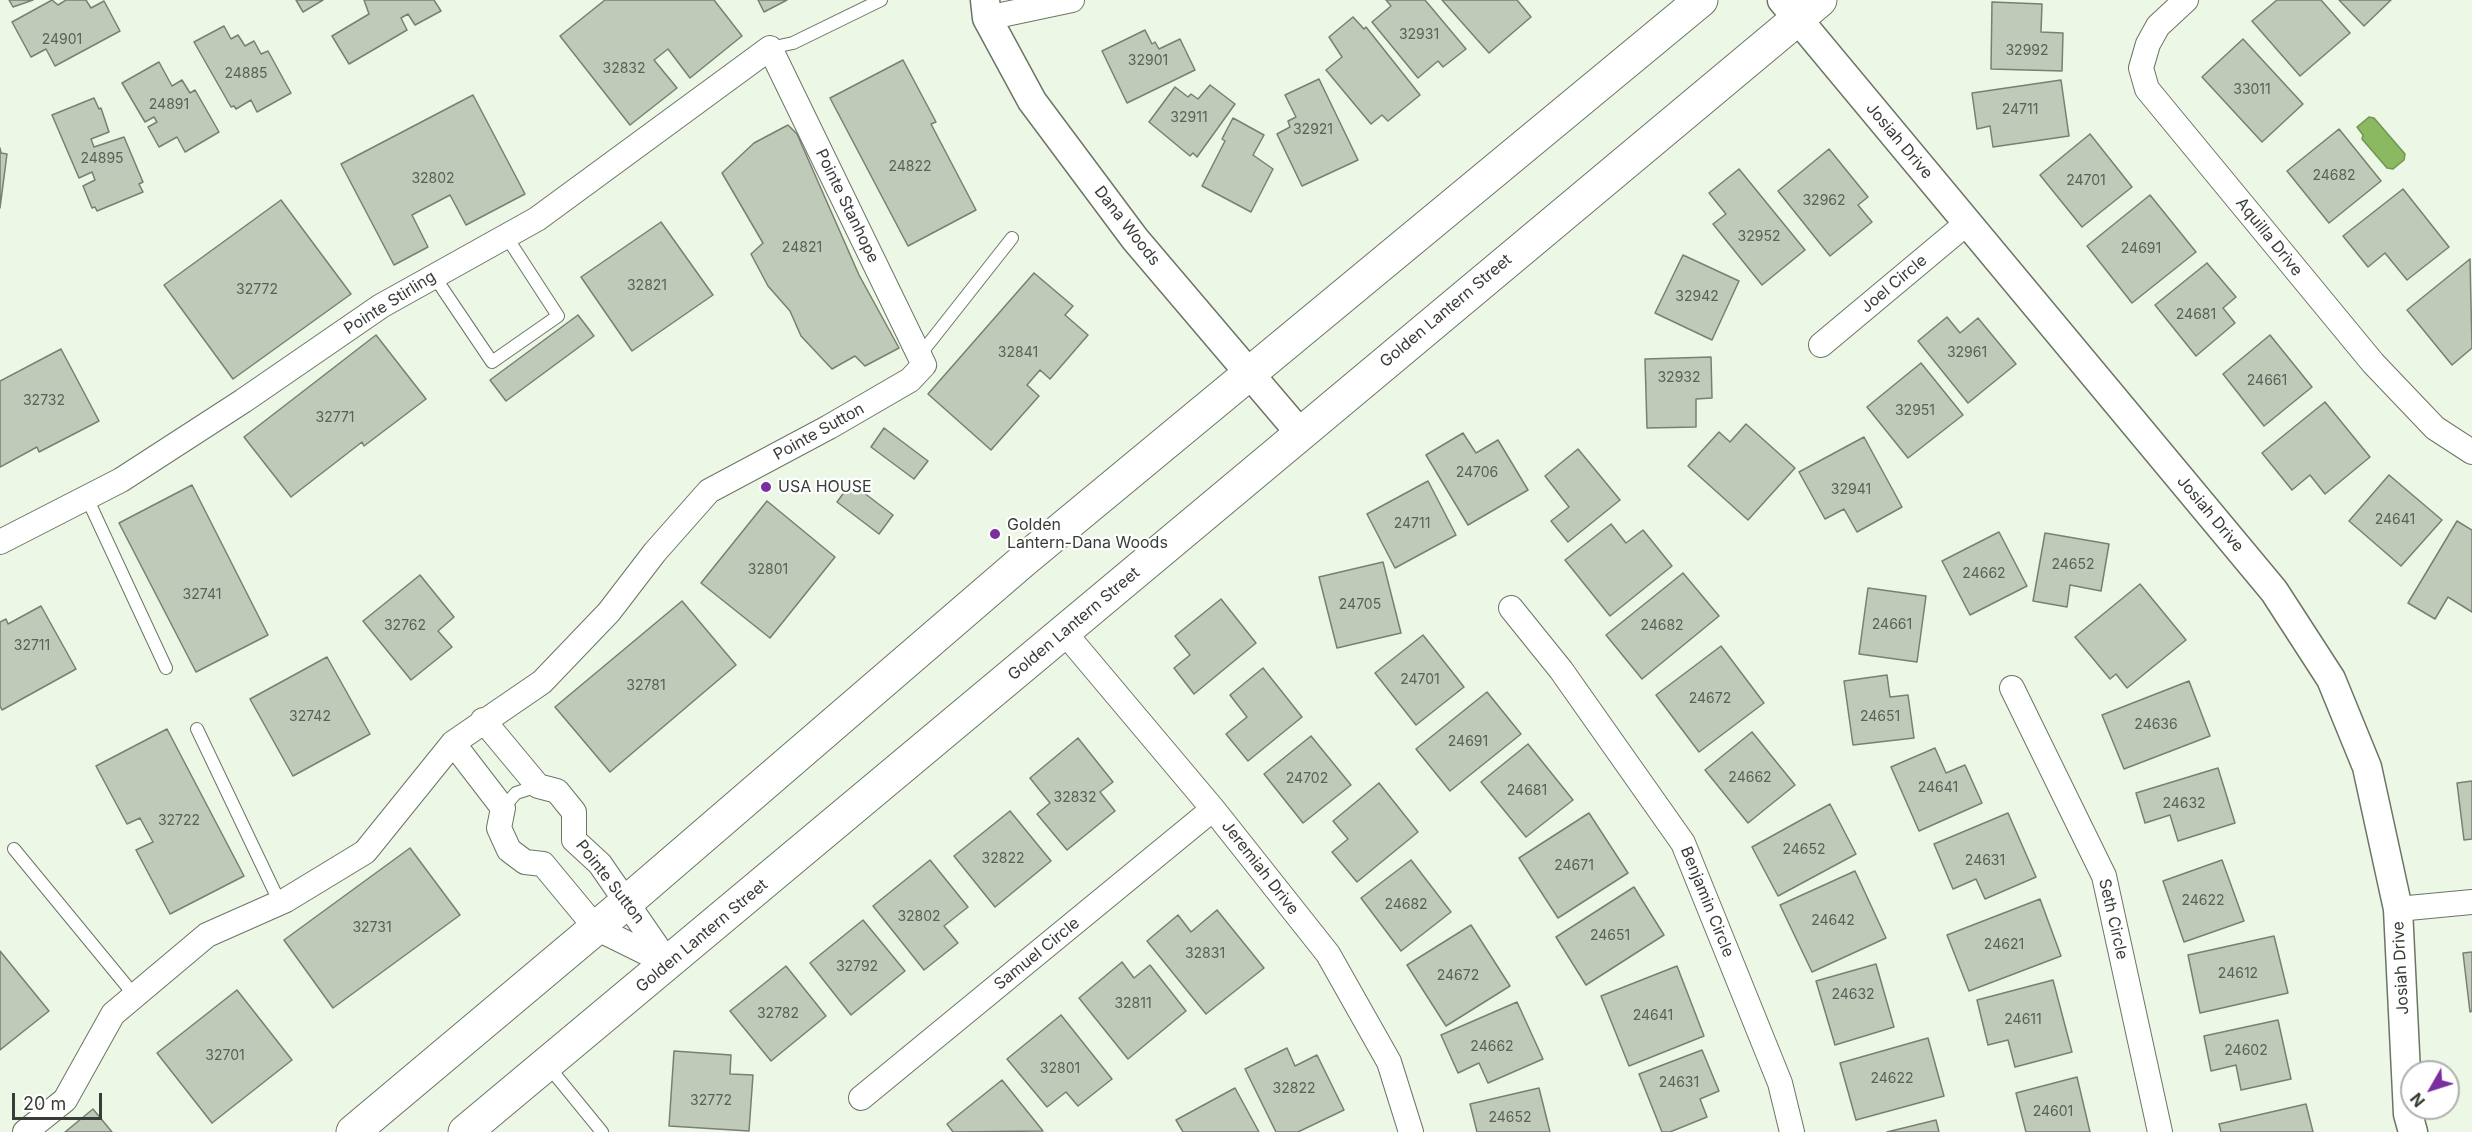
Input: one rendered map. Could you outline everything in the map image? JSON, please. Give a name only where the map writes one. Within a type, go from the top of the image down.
[{"type":"main road","points":[[353,1132],[628,901],[1024,560],[1701,0]]},
{"type":"main road","name":"Golden Lantern Street","points":[[465,1132],[669,964],[1300,433],[1800,6]]},
{"type":"street","points":[[986,9],[1072,0]]},
{"type":"street","name":"Aquilla Drive","points":[[2186,0],[2158,26],[2148,44],[2141,68],[2147,88],[2373,363],[2435,428],[2472,452]]},
{"type":"street","name":"Josiah Drive","points":[[1800,6],[1967,223],[2274,591],[2331,679],[2367,767],[2398,909],[2408,1114],[2413,1132]]},
{"type":"street","name":"Dana Woods","points":[[986,9],[1032,101],[1135,239],[1300,433]]},
{"type":"street","name":"Pointe Stirling","points":[[0,542],[121,480],[243,401],[381,306],[537,219],[770,48]]},
{"type":"street","name":"Pointe Stanhope","points":[[770,48],[921,360]]},
{"type":"street","name":"Joel Circle","points":[[1821,345],[1967,223]]},
{"type":"street","name":"Pointe Sutton","points":[[25,1132],[65,1100],[113,1014],[207,935],[280,903],[365,852],[453,743],[483,720],[542,682],[609,612],[655,552],[709,491],[829,427],[910,380],[921,360]]},
{"type":"street","name":"Benjamin Circle","points":[[1511,609],[1561,670],[1683,843],[1780,1083],[1792,1132]]},
{"type":"street","name":"Jeremiah Drive","points":[[1064,632],[1213,809],[1328,954],[1389,1062],[1411,1132]]},
{"type":"street","name":"Seth Circle","points":[[2012,688],[2104,876],[2160,1132]]},
{"type":"street","name":"Pointe Sutton","points":[[483,720],[538,786],[557,791],[574,812],[574,840],[600,864],[628,901],[669,964]]},
{"type":"street","points":[[453,743],[503,807]]},
{"type":"street","name":"Pointe Sutton","points":[[503,807],[499,828],[508,850],[525,862],[543,864],[596,928],[669,964]]},
{"type":"street","name":"Samuel Circle","points":[[861,1098],[1213,809]]},
{"type":"street","points":[[2398,909],[2472,902]]},
{"type":"lane","points":[[770,48],[793,43],[881,0]]},
{"type":"lane","points":[[434,276],[492,362],[558,316],[506,236]]},
{"type":"lane","points":[[921,360],[1012,238]]},
{"type":"lane","points":[[87,498],[166,668]]},
{"type":"lane","points":[[197,729],[280,903]]},
{"type":"lane","points":[[503,807],[516,793],[538,786]]},
{"type":"lane","points":[[14,849],[135,996]]},
{"type":"lane","points":[[547,1065],[602,1132]]},
{"type":"shaded area","points":[[2369,117],[2374,118],[2405,154],[2404,160],[2393,169],[2387,168],[2362,139],[2363,135],[2357,127]]},
{"type":"building","points":[[9,0],[33,0],[13,7]]},
{"type":"building","points":[[52,0],[58,5],[66,0],[86,0],[91,8],[104,1],[120,31],[55,66],[46,49],[31,57],[12,22]]},
{"type":"building","points":[[296,0],[323,0],[303,12]]},
{"type":"building","points":[[364,0],[434,0],[441,11],[415,25],[408,14],[401,18],[407,30],[349,64],[332,36],[369,14]]},
{"type":"building","points":[[605,0],[714,0],[742,36],[690,78],[668,49],[654,60],[677,88],[630,125],[560,36]]},
{"type":"building","points":[[758,0],[787,0],[764,12]]},
{"type":"building","points":[[1386,0],[1425,0],[1466,49],[1443,67],[1438,61],[1418,78],[1372,22],[1391,6]]},
{"type":"building","points":[[1442,0],[1517,0],[1531,17],[1489,53]]},
{"type":"building","points":[[2277,0],[2321,0],[2350,33],[2300,76],[2252,21]]},
{"type":"building","points":[[2339,0],[2391,0],[2364,26]]},
{"type":"building","points":[[1992,2],[2042,4],[2041,32],[2063,33],[2062,71],[1991,69]]},
{"type":"building","points":[[1353,17],[1364,29],[1366,27],[1420,95],[1388,121],[1382,115],[1371,124],[1326,70],[1342,57],[1329,37]]},
{"type":"building","points":[[224,26],[231,39],[238,35],[245,46],[254,41],[261,54],[268,51],[291,93],[257,112],[251,100],[236,109],[234,106],[231,107],[194,42]]},
{"type":"building","points":[[1145,30],[1152,44],[1155,42],[1159,49],[1180,39],[1195,70],[1127,103],[1102,51]]},
{"type":"building","points":[[2243,39],[2303,104],[2262,142],[2202,77]]},
{"type":"building","points":[[903,60],[936,122],[931,124],[976,210],[908,246],[830,98]]},
{"type":"building","points":[[159,62],[172,86],[182,80],[190,93],[195,90],[219,132],[185,152],[177,137],[159,147],[148,127],[157,122],[154,117],[145,122],[122,83]]},
{"type":"building","points":[[1319,79],[1358,160],[1302,186],[1277,134],[1290,127],[1288,121],[1296,117],[1285,95]]},
{"type":"building","points":[[2061,80],[2069,136],[1993,147],[1990,126],[1977,129],[1972,93]]},
{"type":"building","points":[[1210,85],[1235,104],[1197,157],[1193,153],[1190,156],[1149,122],[1175,87],[1188,97],[1191,94],[1198,99]]},
{"type":"building","points":[[473,95],[525,194],[466,225],[450,195],[412,215],[428,247],[394,265],[341,164]]},
{"type":"building","points":[[94,98],[99,109],[101,108],[109,132],[91,139],[94,147],[124,137],[143,182],[139,184],[143,192],[97,211],[95,207],[92,208],[83,186],[95,180],[92,172],[79,178],[52,115]]},
{"type":"building","points":[[1233,118],[1264,135],[1253,155],[1273,169],[1251,212],[1202,186],[1225,141],[1222,139]]},
{"type":"building","points":[[788,125],[797,134],[859,275],[899,348],[865,366],[855,356],[832,369],[801,336],[790,311],[768,286],[751,254],[763,243],[722,173],[754,143]]},
{"type":"building","points":[[2339,129],[2381,181],[2329,223],[2287,171]]},
{"type":"building","points":[[2090,134],[2132,187],[2082,227],[2040,175]]},
{"type":"building","points":[[0,148],[1,153],[7,154],[0,208]]},
{"type":"building","points":[[1829,149],[1868,197],[1858,205],[1872,222],[1830,256],[1778,191]]},
{"type":"building","points":[[1739,169],[1805,250],[1762,285],[1713,224],[1726,214],[1709,193]]},
{"type":"building","points":[[2403,189],[2449,247],[2407,280],[2385,253],[2368,267],[2343,236]]},
{"type":"building","points":[[2150,195],[2196,252],[2132,303],[2087,246]]},
{"type":"building","points":[[281,200],[351,294],[233,379],[164,285]]},
{"type":"building","points":[[661,222],[713,295],[632,351],[581,277]]},
{"type":"building","points":[[1683,255],[1739,281],[1712,340],[1655,313]]},
{"type":"building","points":[[2470,259],[2472,348],[2452,365],[2407,310]]},
{"type":"building","points":[[2207,263],[2236,297],[2223,308],[2235,323],[2196,356],[2155,305]]},
{"type":"building","points":[[1034,273],[1073,306],[1065,315],[1088,335],[1050,379],[1040,370],[1027,385],[1039,396],[991,450],[928,394]]},
{"type":"building","points":[[578,315],[594,336],[506,401],[490,380]]},
{"type":"building","points":[[1947,317],[1960,333],[1978,318],[2016,364],[1968,403],[1918,341]]},
{"type":"building","points":[[376,335],[426,399],[364,446],[362,442],[291,497],[244,437]]},
{"type":"building","points":[[2270,335],[2312,387],[2264,426],[2223,374]]},
{"type":"building","points":[[61,349],[99,421],[39,452],[37,447],[0,467],[0,381]]},
{"type":"building","points":[[1711,357],[1712,398],[1696,399],[1696,427],[1647,428],[1645,359]]},
{"type":"building","points":[[1921,363],[1963,415],[1908,458],[1867,407]]},
{"type":"building","points":[[2325,402],[2370,457],[2325,494],[2310,475],[2292,490],[2262,453]]},
{"type":"building","points":[[1746,424],[1795,468],[1748,520],[1688,466],[1719,432],[1730,442]]},
{"type":"building","points":[[884,428],[928,461],[914,479],[871,447]]},
{"type":"building","points":[[1463,433],[1476,453],[1498,440],[1528,490],[1468,525],[1426,455]]},
{"type":"building","points":[[1864,437],[1902,507],[1857,532],[1844,509],[1825,519],[1799,472]]},
{"type":"building","points":[[1578,449],[1620,500],[1568,542],[1551,521],[1569,507],[1545,476]]},
{"type":"building","points":[[2389,475],[2442,520],[2401,566],[2349,521]]},
{"type":"building","points":[[1428,481],[1456,535],[1395,568],[1367,514]]},
{"type":"building","points":[[851,483],[893,515],[879,534],[837,502]]},
{"type":"building","points":[[192,485],[268,635],[196,672],[119,523]]},
{"type":"building","points":[[767,501],[835,557],[770,638],[701,583]]},
{"type":"building","points":[[2457,521],[2472,530],[2472,612],[2448,597],[2435,619],[2408,603]]},
{"type":"building","points":[[1611,524],[1626,543],[1643,530],[1672,566],[1610,616],[1565,560]]},
{"type":"building","points":[[1999,532],[2027,586],[1970,615],[1942,561]]},
{"type":"building","points":[[2045,533],[2109,544],[2101,591],[2070,585],[2067,607],[2033,601]]},
{"type":"building","points":[[1383,562],[1401,633],[1337,648],[1319,577]]},
{"type":"building","points":[[1683,573],[1719,616],[1642,679],[1606,635]]},
{"type":"building","points":[[420,575],[454,617],[438,631],[452,647],[411,680],[363,621]]},
{"type":"building","points":[[2140,584],[2186,640],[2127,688],[2116,674],[2110,679],[2075,637]]},
{"type":"building","points":[[1868,588],[1926,596],[1917,662],[1859,654]]},
{"type":"building","points":[[1221,599],[1256,643],[1194,694],[1174,668],[1190,655],[1175,636]]},
{"type":"building","points":[[682,601],[736,665],[610,772],[555,707]]},
{"type":"building","points":[[41,606],[76,669],[2,710],[0,706],[0,622],[6,619],[8,624]]},
{"type":"building","points":[[1423,635],[1464,687],[1416,725],[1375,673]]},
{"type":"building","points":[[1721,646],[1764,703],[1699,752],[1656,695]]},
{"type":"building","points":[[327,657],[370,734],[293,776],[250,699]]},
{"type":"building","points":[[1263,668],[1302,717],[1248,761],[1226,734],[1247,717],[1230,695]]},
{"type":"building","points":[[1887,675],[1890,697],[1908,695],[1914,738],[1853,745],[1844,681]]},
{"type":"building","points":[[2189,681],[2210,736],[2124,769],[2102,715]]},
{"type":"building","points":[[1487,692],[1521,734],[1450,791],[1416,749]]},
{"type":"building","points":[[167,729],[244,876],[170,914],[136,850],[153,842],[140,818],[127,824],[96,766]]},
{"type":"building","points":[[1752,732],[1795,785],[1748,823],[1705,770]]},
{"type":"building","points":[[1311,736],[1351,785],[1303,823],[1264,774]]},
{"type":"building","points":[[1078,738],[1113,782],[1100,792],[1115,811],[1067,850],[1037,814],[1050,803],[1030,778]]},
{"type":"building","points":[[1528,744],[1573,800],[1526,837],[1481,782]]},
{"type":"building","points":[[1935,748],[1946,773],[1965,765],[1982,803],[1919,831],[1891,767]]},
{"type":"building","points":[[2218,768],[2235,823],[2178,841],[2170,815],[2145,823],[2136,793]]},
{"type":"building","points":[[2472,781],[2472,839],[2464,840],[2457,783]]},
{"type":"building","points":[[1379,783],[1418,832],[1357,882],[1332,852],[1348,839],[1333,821]]},
{"type":"building","points":[[1830,804],[1856,854],[1778,896],[1752,847]]},
{"type":"building","points":[[1010,811],[1051,861],[995,907],[954,856]]},
{"type":"building","points":[[1589,813],[1628,873],[1558,918],[1519,858]]},
{"type":"building","points":[[2008,813],[2036,877],[1985,899],[1976,879],[1953,889],[1934,844]]},
{"type":"building","points":[[410,848],[460,915],[333,1008],[284,940]]},
{"type":"building","points":[[930,860],[968,907],[944,926],[958,943],[924,970],[873,906]]},
{"type":"building","points":[[1411,860],[1451,912],[1401,951],[1361,898]]},
{"type":"building","points":[[2222,860],[2244,921],[2184,942],[2163,881]]},
{"type":"building","points":[[1855,871],[1886,938],[1812,972],[1780,905]]},
{"type":"building","points":[[1634,887],[1664,935],[1586,985],[1556,937]]},
{"type":"building","points":[[2040,899],[2061,956],[1969,991],[1947,935]]},
{"type":"building","points":[[1217,910],[1264,968],[1206,1014],[1147,941],[1178,915],[1191,932]]},
{"type":"building","points":[[863,920],[905,971],[851,1015],[810,963]]},
{"type":"building","points":[[1471,925],[1510,986],[1446,1026],[1407,965]]},
{"type":"building","points":[[2274,936],[2288,993],[2200,1013],[2188,955]]},
{"type":"building","points":[[0,951],[49,1011],[0,1050]]},
{"type":"building","points":[[2472,952],[2472,1011],[2470,1012],[2463,953]]},
{"type":"building","points":[[1122,962],[1134,978],[1150,965],[1186,1011],[1128,1059],[1079,998]]},
{"type":"building","points":[[1876,964],[1894,1027],[1835,1045],[1816,981]]},
{"type":"building","points":[[786,966],[826,1016],[771,1061],[730,1011]]},
{"type":"building","points":[[1677,966],[1704,1036],[1629,1066],[1601,996]]},
{"type":"building","points":[[2053,980],[2072,1052],[2015,1067],[2008,1040],[1988,1045],[1977,1000]]},
{"type":"building","points":[[237,990],[292,1060],[212,1123],[157,1053]]},
{"type":"building","points":[[1517,1002],[1543,1059],[1488,1083],[1479,1063],[1458,1073],[1441,1035]]},
{"type":"building","points":[[1061,1015],[1112,1079],[1078,1106],[1066,1092],[1047,1107],[1007,1059]]},
{"type":"building","points":[[2278,1020],[2291,1079],[2241,1090],[2236,1065],[2211,1071],[2204,1036]]},
{"type":"building","points":[[1928,1038],[1944,1096],[1856,1120],[1840,1063]]},
{"type":"building","points":[[1287,1048],[1295,1066],[1317,1055],[1344,1110],[1298,1132],[1276,1132],[1245,1069]]},
{"type":"building","points":[[1702,1050],[1719,1091],[1700,1099],[1707,1117],[1670,1132],[1662,1132],[1639,1074]]},
{"type":"building","points":[[674,1051],[731,1055],[730,1074],[753,1075],[749,1131],[669,1126]]},
{"type":"building","points":[[2077,1077],[2090,1132],[2026,1132],[2016,1093]]},
{"type":"building","points":[[1002,1080],[1043,1131],[953,1132],[947,1124]]},
{"type":"building","points":[[1235,1088],[1259,1132],[1183,1132],[1176,1120]]},
{"type":"building","points":[[1539,1088],[1550,1132],[1477,1132],[1470,1104]]},
{"type":"building","points":[[2306,1104],[2313,1132],[2221,1132],[2219,1124]]},
{"type":"building","points":[[93,1109],[112,1132],[65,1132]]},
{"type":"building","points":[[1936,1120],[1939,1132],[1887,1132]]},
{"type":"place","name":"USA HOUSE","points":[[766,487]]},
{"type":"place","name":"Golden Lantern-Dana Woods","points":[[995,534]]}]
